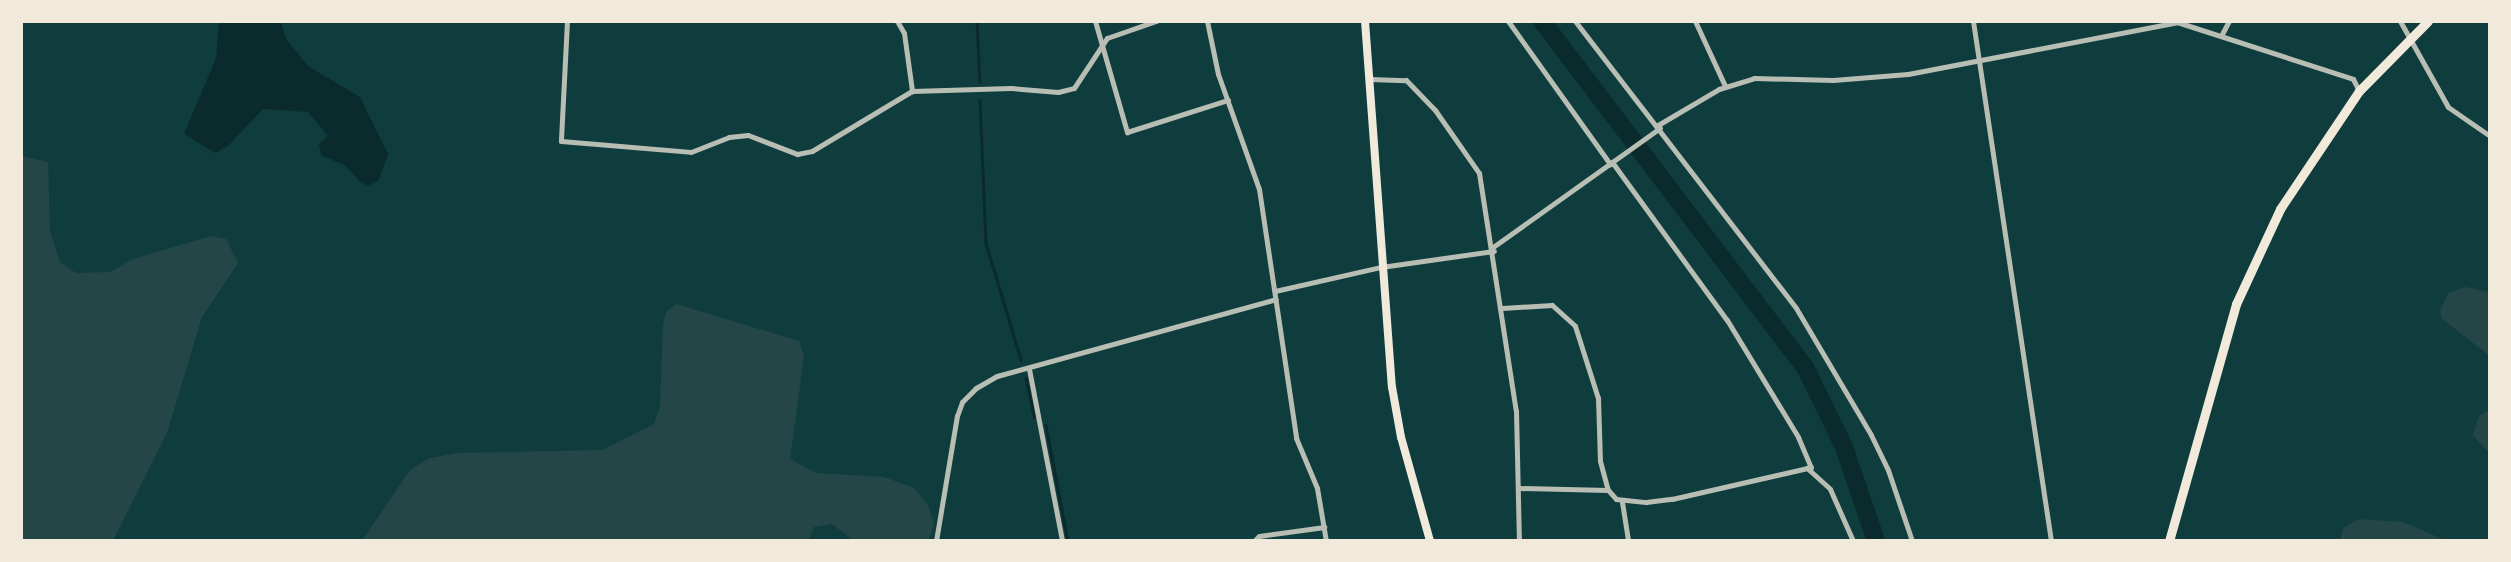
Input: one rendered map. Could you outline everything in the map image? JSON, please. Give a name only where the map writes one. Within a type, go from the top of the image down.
[{"type":"main road","points":[[1365,21],[1381,267],[1401,437],[1430,541]]},
{"type":"main road","points":[[2169,541],[2236,304],[2280,209],[2359,91],[2428,21]]},
{"type":"street","points":[[567,21],[561,141],[691,152],[729,137],[748,135],[803,154],[912,91],[1011,88],[1058,92],[1074,88],[1085,76],[1100,47],[1118,32],[1156,21]]},
{"type":"street","points":[[897,21],[904,33],[912,91]]},
{"type":"street","points":[[1095,21],[1100,47],[1127,132],[1228,100]]},
{"type":"street","points":[[1207,21],[1228,100],[1252,160],[1275,291],[1296,438],[1317,488],[1326,541]]},
{"type":"street","points":[[1508,21],[1613,161],[1733,329],[1798,436],[1811,467],[1672,499],[1622,502]]},
{"type":"street","points":[[1575,21],[1767,267],[1836,373],[1888,470],[1912,541]]},
{"type":"street","points":[[1695,21],[1725,86]]},
{"type":"street","points":[[1973,21],[2051,541]]},
{"type":"street","points":[[2222,34],[2229,21]]},
{"type":"street","points":[[2400,21],[2412,37],[2448,107],[2490,135]]},
{"type":"street","points":[[1275,291],[1381,267],[1493,249],[1658,127],[1725,86],[1754,78],[1872,78],[1979,63],[2165,23],[2187,23],[2353,79],[2359,91]]},
{"type":"street","points":[[1369,79],[1406,80],[1435,110],[1479,173],[1493,249],[1516,411],[1519,541]]},
{"type":"street","points":[[936,541],[962,402],[997,376],[1276,299]]},
{"type":"street","points":[[1502,308],[1546,304],[1558,308],[1576,326],[1598,398],[1600,461],[1608,490],[1622,502],[1628,541]]},
{"type":"street","points":[[1029,369],[1062,541]]},
{"type":"street","points":[[1807,468],[1830,489],[1853,541]]},
{"type":"street","points":[[1519,488],[1608,490]]},
{"type":"street","points":[[1254,541],[1259,536],[1324,527]]},
{"type":"shaded area","points":[[219,21],[281,21],[286,39],[308,66],[360,97],[388,154],[379,180],[368,186],[360,182],[346,166],[321,155],[319,144],[328,136],[308,112],[263,109],[228,146],[215,153],[184,134],[216,58]]},
{"type":"shaded area","points":[[21,156],[48,162],[50,231],[60,262],[76,273],[110,272],[133,259],[211,236],[226,239],[238,263],[202,317],[167,433],[113,541],[21,541]]},
{"type":"shaded area","points":[[2465,287],[2490,292],[2490,356],[2442,319],[2440,311],[2448,293]]},
{"type":"shaded area","points":[[676,304],[799,341],[804,356],[790,459],[816,473],[884,477],[914,488],[928,505],[934,525],[928,541],[854,541],[832,524],[814,527],[808,541],[362,541],[410,470],[430,458],[458,453],[602,450],[654,424],[660,407],[663,324],[666,312]]},
{"type":"shaded area","points":[[2490,409],[2490,454],[2473,435],[2479,416]]},
{"type":"shaded area","points":[[2359,519],[2403,522],[2447,541],[2340,541],[2343,528]]},
{"type":"waterway","points":[[977,21],[980,82]]},
{"type":"waterway","points":[[1542,21],[1805,367],[1844,447],[1876,541]]},
{"type":"waterway","points":[[980,100],[986,243],[1021,360]]},
{"type":"waterway","points":[[1026,378],[1034,417]]},
{"type":"waterway","points":[[1046,425],[1068,541]]}]
